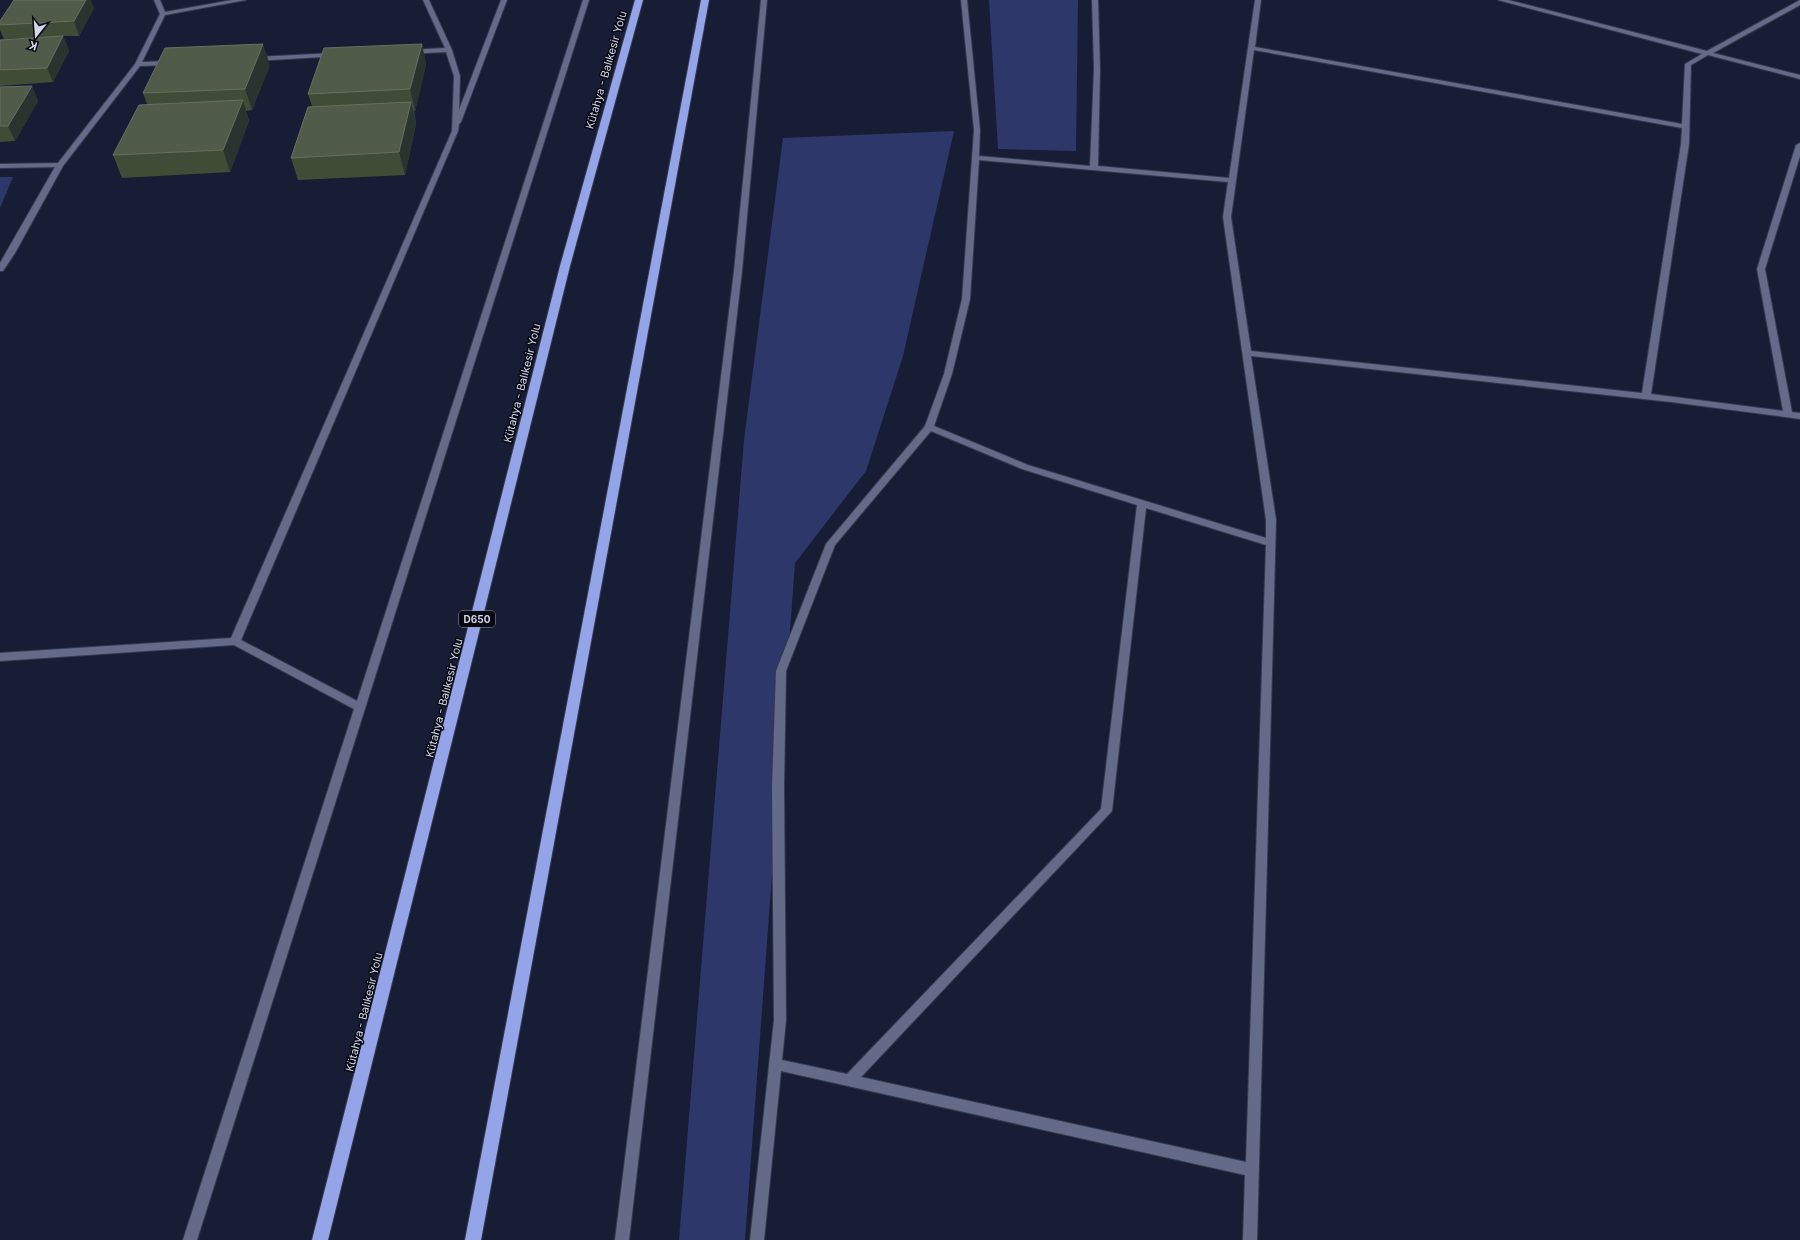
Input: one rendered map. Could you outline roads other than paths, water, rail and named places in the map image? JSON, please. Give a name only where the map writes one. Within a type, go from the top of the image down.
[{"type":"highway","name":"Kütahya - Balıkesir Yolu","points":[[320,1240],[564,266],[639,0]]},
{"type":"highway","points":[[473,1240],[705,0]]},
{"type":"street","points":[[0,268],[12,253],[60,165],[138,64],[163,14],[157,0]]},
{"type":"street","points":[[163,14],[244,0]]},
{"type":"street","points":[[426,0],[449,50],[457,76],[454,131]]},
{"type":"street","points":[[236,641],[454,131],[504,0]]},
{"type":"street","points":[[190,1240],[586,0]]},
{"type":"street","points":[[622,1240],[738,271],[764,0]]},
{"type":"street","points":[[758,1240],[780,1020],[778,787],[781,671],[831,544],[929,427],[948,374],[966,298],[977,130],[964,0]]},
{"type":"street","points":[[1094,168],[1097,69],[1096,0]]},
{"type":"street","points":[[1250,1240],[1270,520],[1227,217],[1258,0]]},
{"type":"street","points":[[1501,0],[1800,77]]},
{"type":"street","points":[[1788,0],[1798,3]]},
{"type":"street","points":[[1646,397],[1685,144],[1688,64],[1798,3]]},
{"type":"street","points":[[1251,48],[1686,127]]},
{"type":"street","points":[[401,52],[449,50]]},
{"type":"street","points":[[250,59],[346,55]]},
{"type":"street","points":[[138,64],[178,62]]},
{"type":"street","points":[[1788,414],[1761,270],[1800,145]]},
{"type":"street","points":[[975,158],[1232,180]]},
{"type":"street","points":[[0,166],[60,165]]},
{"type":"street","points":[[1246,353],[1646,397],[1800,416]]},
{"type":"street","points":[[929,427],[1025,467],[1142,502],[1270,543]]},
{"type":"street","points":[[849,1081],[1106,811],[1142,502]]},
{"type":"street","points":[[0,657],[236,641],[361,708]]},
{"type":"street","points":[[775,1064],[1252,1170]]}]
